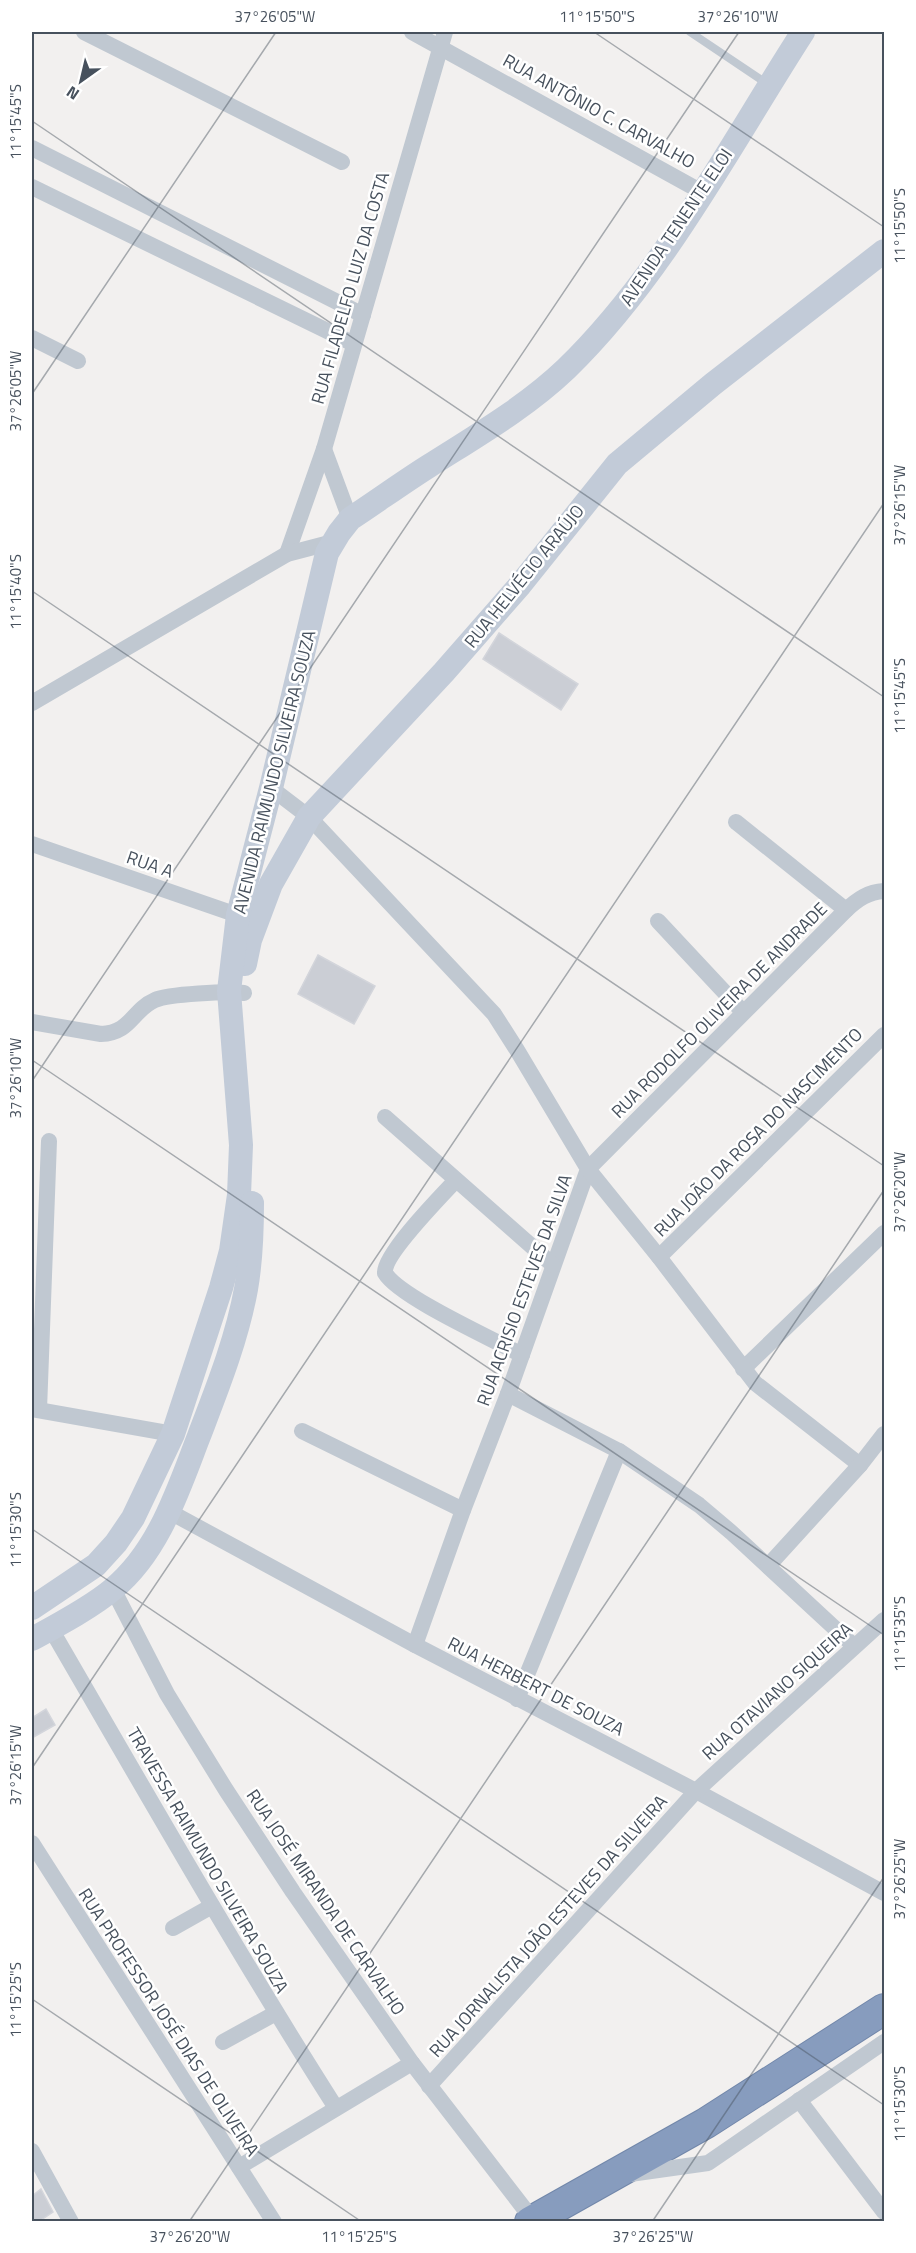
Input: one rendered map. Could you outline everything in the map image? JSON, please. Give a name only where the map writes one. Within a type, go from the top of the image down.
[{"type":"highway","points":[[531,2221],[706,2123],[885,2009]]},
{"type":"street","points":[[84,32],[342,162]]},
{"type":"street","name":"RUA ANTÔNIO C. CARVALHO","points":[[412,32],[443,39],[702,192]]},
{"type":"street","name":"AVENIDA TENENTE ELOI","points":[[330,548],[350,519],[534,397],[566,369],[622,308],[702,192],[803,32]]},
{"type":"street","name":"RUA FILADELFO LUIZ DA COSTA","points":[[287,554],[324,448],[443,39]]},
{"type":"street","points":[[32,148],[363,315]]},
{"type":"street","points":[[32,187],[354,344]]},
{"type":"street","name":"RUA HELVÉCIO ARAÚJO","points":[[245,967],[247,918],[271,884],[309,818],[444,672],[513,593],[617,464],[713,384],[885,251]]},
{"type":"street","points":[[32,338],[78,361]]},
{"type":"street","points":[[324,448],[350,519]]},
{"type":"street","points":[[32,703],[287,554],[330,548]]},
{"type":"street","name":"AVENIDA RAIMUNDO SILVEIRA SOUZA","points":[[32,1608],[96,1565],[116,1543],[133,1518],[173,1434],[221,1288],[236,1224],[241,1145],[236,992],[260,835],[330,548]]},
{"type":"street","name":"RUA ACRISIO ESTEVES DA SILVA","points":[[271,788],[309,818],[494,1014],[588,1169],[415,1646]]},
{"type":"street","points":[[736,822],[846,910]]},
{"type":"street","points":[[260,835],[291,847]]},
{"type":"street","name":"RUA A","points":[[32,844],[247,918]]},
{"type":"street","name":"RUA RODOLFO OLIVEIRA DE ANDRADE","points":[[588,1169],[846,910],[865,895],[885,891]]},
{"type":"street","points":[[658,921],[743,1012]]},
{"type":"street","name":"AVENIDA RAIMUNDO SILVEIRA SOUZA","points":[[41,1634],[113,1589],[147,1550],[170,1512],[213,1401],[237,1327],[246,1289],[252,1221],[252,1168],[236,992],[245,967]]},
{"type":"street","points":[[32,1022],[112,1034],[125,1027],[154,1000],[236,992]]},
{"type":"street","name":"RUA JOÃO DA ROSA DO NASCIMENTO","points":[[659,1257],[885,1035]]},
{"type":"street","points":[[385,1117],[553,1265]]},
{"type":"street","points":[[49,1141],[35,1410],[173,1434]]},
{"type":"street","points":[[588,1169],[659,1257],[755,1383],[860,1465]]},
{"type":"street","points":[[456,1180],[398,1247],[386,1265],[385,1273],[392,1282],[412,1296],[522,1355]]},
{"type":"street","points":[[743,1369],[885,1233]]},
{"type":"street","points":[[508,1394],[619,1451],[699,1505],[854,1646]]},
{"type":"street","points":[[302,1431],[463,1510]]},
{"type":"street","points":[[768,1566],[860,1465],[885,1434]]},
{"type":"street","points":[[516,1699],[619,1451]]},
{"type":"street","name":"RUA HERBERT DE SOUZA","points":[[170,1512],[415,1646],[696,1791],[885,1893]]},
{"type":"street","name":"RUA JOSÉ MIRANDA DE CARVALHO","points":[[113,1589],[167,1695],[293,1892],[412,2063],[531,2221]]},
{"type":"street","name":"RUA OTAVIANO SIQUEIRA","points":[[696,1791],[885,1620]]},
{"type":"street","name":"TRAVESSA RAIMUNDO SILVEIRA SOUZA","points":[[41,1634],[212,1905],[336,2108]]},
{"type":"street","name":"RUA JORNALISTA JOÃO ESTEVES DA SILVEIRA","points":[[429,2086],[696,1791]]},
{"type":"street","name":"RUA PROFESSOR JOSÉ DIAS DE OLIVEIRA","points":[[32,1843],[274,2222]]},
{"type":"street","points":[[173,1928],[212,1905]]},
{"type":"street","points":[[223,2042],[276,2013]]},
{"type":"street","points":[[610,2177],[708,2163],[885,2042]]},
{"type":"street","points":[[239,2167],[412,2063]]},
{"type":"street","points":[[800,2100],[884,2211]]},
{"type":"street","points":[[32,2151],[71,2222]]},
{"type":"lane","points":[[690,32],[769,86]]},
{"type":"building","points":[[499,633],[578,684],[561,710],[483,659]]},
{"type":"building","points":[[318,955],[375,986],[354,1024],[298,994]]},
{"type":"building","points":[[46,1709],[55,1725],[32,1738],[32,1718]]},
{"type":"building","points":[[41,2189],[53,2212],[38,2222],[32,2222],[32,2196]]}]
